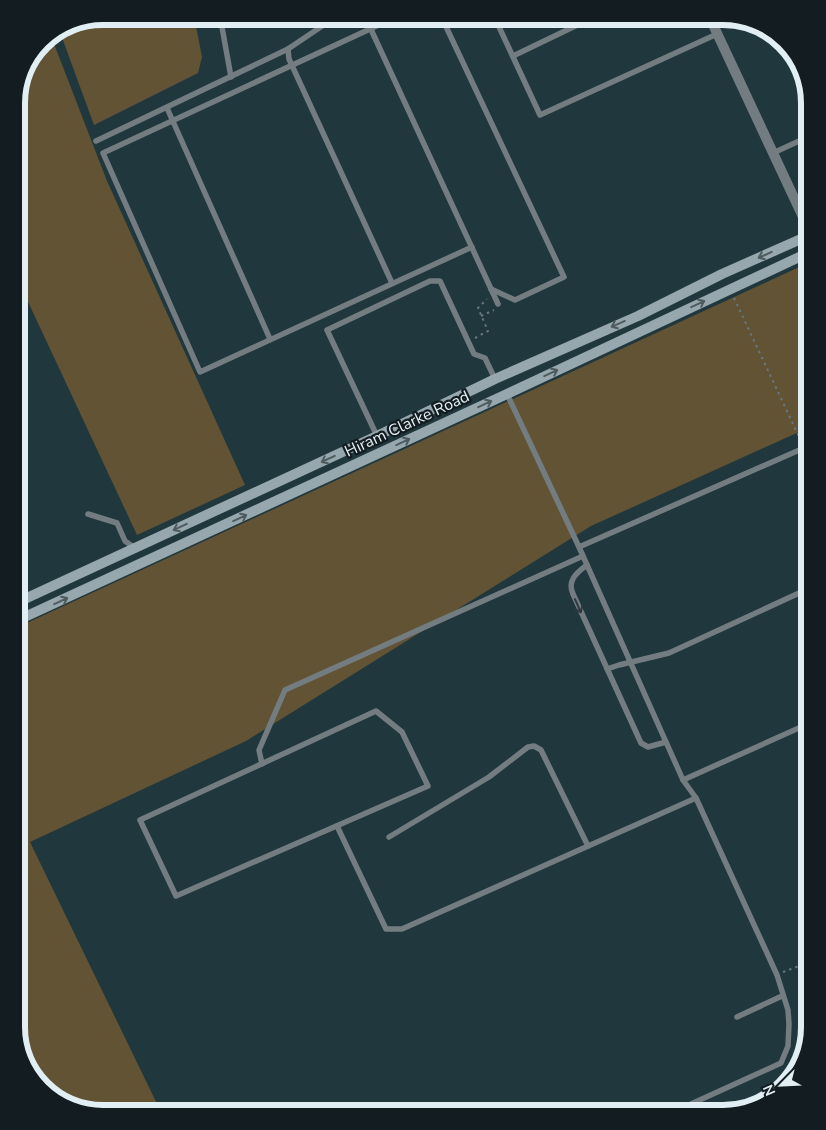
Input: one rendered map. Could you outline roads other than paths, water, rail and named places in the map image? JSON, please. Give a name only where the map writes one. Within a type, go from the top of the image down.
[{"type":"main road","name":"Hiram Clarke Road","points":[[25,599],[377,436],[495,379],[638,316],[722,274],[801,238]]},
{"type":"main road","name":"Hiram Clarke Road","points":[[25,617],[801,256]]},
{"type":"main road","points":[[638,316],[644,329]]},
{"type":"main road","points":[[495,379],[507,394]]},
{"type":"main road","points":[[377,436],[386,450]]},
{"type":"main road","points":[[257,491],[264,507]]},
{"type":"main road","points":[[135,548],[141,563]]},
{"type":"street","points":[[713,25],[801,214]]},
{"type":"lane","points":[[222,25],[231,77]]},
{"type":"lane","points":[[96,141],[288,49],[324,25]]},
{"type":"lane","points":[[369,25],[498,304]]},
{"type":"lane","points":[[379,25],[103,153],[200,372],[472,247]]},
{"type":"lane","points":[[445,25],[564,277],[515,300],[492,291]]},
{"type":"lane","points":[[498,25],[540,115],[717,34]]},
{"type":"lane","points":[[512,56],[577,25]]},
{"type":"lane","points":[[288,49],[292,65],[392,284]]},
{"type":"lane","points":[[167,108],[270,339]]},
{"type":"lane","points":[[773,153],[801,140]]},
{"type":"lane","points":[[377,436],[327,330],[430,281],[440,281],[474,354],[485,358],[495,379]]},
{"type":"lane","points":[[507,394],[579,547],[683,780],[696,798],[777,975],[782,996],[788,1010],[788,1046],[781,1063],[689,1105]]},
{"type":"lane","points":[[579,547],[801,449]]},
{"type":"lane","points":[[88,514],[117,523],[125,541],[135,548]]},
{"type":"lane","points":[[262,764],[260,750],[285,690],[583,556]]},
{"type":"lane","points":[[587,566],[579,571],[572,580],[570,588],[641,743],[648,747],[666,742]]},
{"type":"lane","points":[[607,669],[669,653],[801,592]]},
{"type":"lane","points":[[376,711],[402,732],[428,786],[176,896],[140,820],[262,764],[376,711]]},
{"type":"lane","points":[[683,780],[801,727]]},
{"type":"lane","points":[[389,837],[489,777],[528,747],[534,746],[541,750],[588,846]]},
{"type":"lane","points":[[337,826],[386,929],[402,929],[696,798]]},
{"type":"lane","points":[[737,1017],[782,996]]}]
